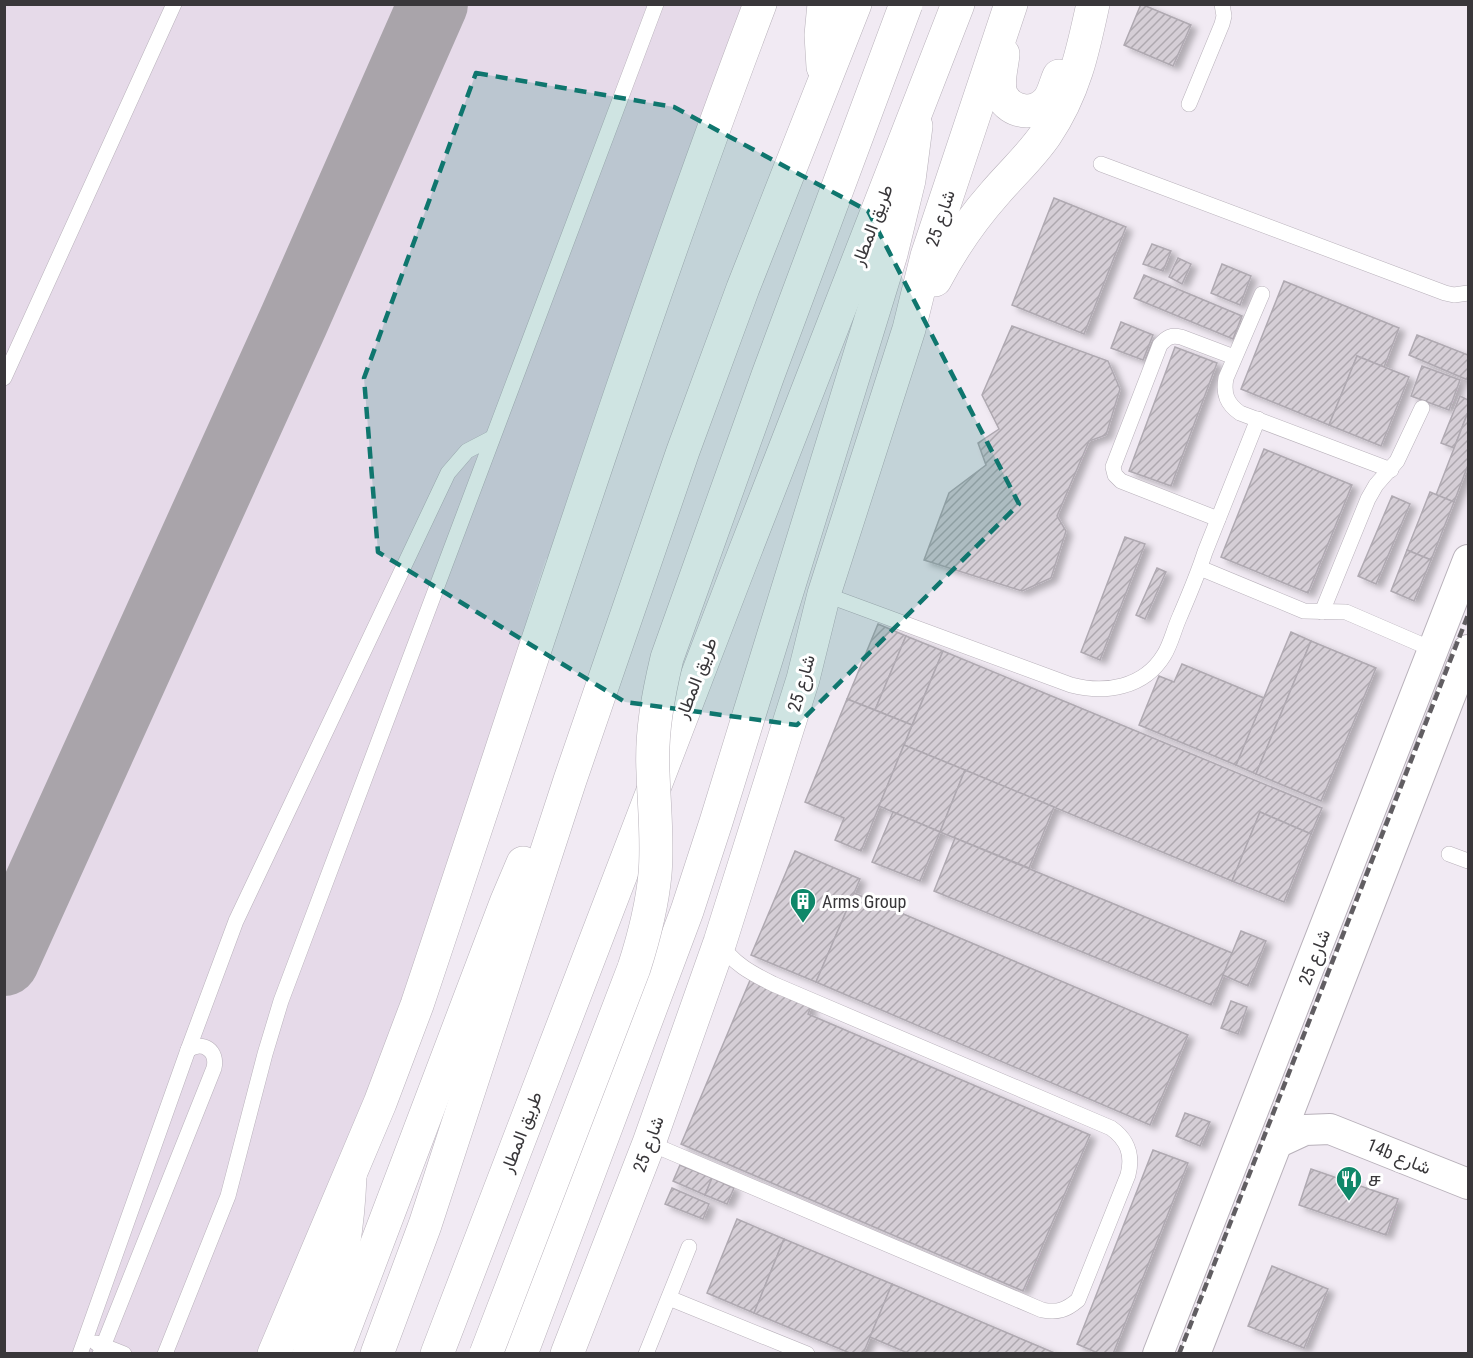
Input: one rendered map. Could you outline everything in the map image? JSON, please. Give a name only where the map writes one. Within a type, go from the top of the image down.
[{"type":"main road","points":[[274,1353],[350,1177],[417,1005],[656,287],[760,4]]},
{"type":"main road","points":[[824,4],[821,35],[824,78]]},
{"type":"main road","points":[[376,1353],[425,1225],[570,780],[687,440],[743,288],[855,4]]},
{"type":"main road","points":[[486,1353],[644,937],[651,905],[656,841],[653,734],[658,696],[667,658],[772,363],[906,4]]},
{"type":"main road","name":"طريق المطار","points":[[437,1353],[713,632],[958,4]]},
{"type":"main road","name":"شارع 25","points":[[567,1353],[649,1143],[720,942],[803,679],[824,594],[909,329],[927,256],[1011,4]]},
{"type":"main road","points":[[909,329],[949,253],[970,222],[1046,134],[1066,99],[1081,62],[1093,4],[1075,34],[1049,100],[1041,108],[1030,112],[1018,111],[1008,105],[1002,96],[999,84],[1002,62],[1000,35]]},
{"type":"main road","points":[[521,1353],[687,911],[716,822],[891,254],[909,180],[918,106]]},
{"type":"main road","points":[[335,1353],[506,903],[540,830],[570,780]]},
{"type":"main road","points":[[309,1353],[334,1283],[348,1213],[350,1177]]},
{"type":"street","name":"شارع 25","points":[[1158,1353],[1468,560]]},
{"type":"street","name":"شارع 25","points":[[1195,1353],[1468,650]]},
{"type":"street","points":[[1303,1076],[1312,1102],[1330,1129]]},
{"type":"street","name":"14b شارع","points":[[1277,1143],[1305,1130],[1330,1129],[1468,1184]]},
{"type":"lane","points":[[4,378],[174,4]]},
{"type":"lane","points":[[165,1353],[228,1196],[281,1000],[656,4]]},
{"type":"lane","points":[[1189,104],[1222,24],[1224,16],[1222,4]]},
{"type":"lane","points":[[1101,164],[1445,293],[1454,295],[1468,293]]},
{"type":"lane","points":[[1262,294],[1234,357],[1224,388],[1226,399],[1240,413],[1391,470]]},
{"type":"lane","points":[[1218,519],[1121,481],[1115,475],[1113,467],[1160,345],[1166,338],[1173,335],[1181,337],[1234,357]]},
{"type":"lane","points":[[1322,612],[1368,499],[1376,485],[1391,470],[1404,450],[1422,408]]},
{"type":"lane","points":[[824,594],[1071,685],[1088,690],[1106,690],[1123,686],[1139,679],[1153,668],[1164,654],[1258,419]]},
{"type":"lane","points":[[124,1353],[83,1346],[236,921],[448,473],[467,451],[492,438]]},
{"type":"lane","points":[[1200,568],[1304,611],[1346,612],[1434,650]]},
{"type":"lane","points":[[1449,854],[1468,861]]},
{"type":"lane","points":[[649,1143],[1042,1310],[1055,1312],[1068,1309],[1078,1300],[1128,1175],[1131,1164],[1130,1153],[1120,1134],[1111,1128],[773,984],[740,964],[725,952],[720,942]]},
{"type":"lane","points":[[102,1350],[214,1068],[216,1061],[208,1048],[194,1046],[188,1050]]},
{"type":"lane","points":[[646,1353],[689,1247]]},
{"type":"lane","points":[[669,1298],[807,1353]]},
{"type":"highlighted area","points":[[476,73],[674,107],[868,211],[1019,504],[797,725],[625,702],[378,552],[364,378]]},
{"type":"shaded area","points":[[5,5],[754,5],[562,550],[546,559],[529,611],[535,632],[374,1102],[269,1353],[5,1354]]},
{"type":"building","points":[[1141,4],[1191,25],[1173,66],[1124,45]]},
{"type":"building","points":[[1054,198],[1126,227],[1084,334],[1012,305]]},
{"type":"building","points":[[1152,244],[1171,251],[1163,271],[1143,264]]},
{"type":"building","points":[[1178,258],[1191,264],[1182,284],[1169,277]]},
{"type":"building","points":[[1222,264],[1251,276],[1240,305],[1211,293]]},
{"type":"building","points":[[1144,275],[1242,316],[1233,339],[1134,298]]},
{"type":"building","points":[[1284,281],[1399,328],[1384,367],[1357,356],[1329,425],[1241,389]]},
{"type":"building","points":[[1121,322],[1153,335],[1143,360],[1111,348]]},
{"type":"building","points":[[1012,326],[1108,361],[1120,389],[1106,435],[1089,441],[1057,516],[1066,531],[1051,578],[1022,591],[924,560],[949,493],[986,465],[978,443],[999,429],[982,395]]},
{"type":"building","points":[[1417,335],[1468,355],[1468,380],[1409,355]]},
{"type":"building","points":[[1175,347],[1217,363],[1171,486],[1129,471]]},
{"type":"building","points":[[1357,356],[1409,377],[1381,446],[1329,425]]},
{"type":"building","points":[[1422,366],[1460,380],[1449,410],[1411,396]]},
{"type":"building","points":[[1460,396],[1468,400],[1468,412],[1454,448],[1441,443]]},
{"type":"building","points":[[1468,412],[1468,465],[1454,502],[1436,495]]},
{"type":"building","points":[[1264,449],[1352,485],[1308,593],[1221,557]]},
{"type":"building","points":[[1430,492],[1454,502],[1431,560],[1407,550]]},
{"type":"building","points":[[1392,496],[1410,504],[1376,584],[1358,576]]},
{"type":"building","points":[[1125,537],[1145,544],[1100,660],[1081,652]]},
{"type":"building","points":[[1407,550],[1431,560],[1414,601],[1391,591]]},
{"type":"building","points":[[1157,568],[1166,572],[1145,619],[1136,615]]},
{"type":"building","points":[[878,624],[906,636],[875,710],[847,699]]},
{"type":"building","points":[[1291,632],[1311,641],[1256,774],[1236,765]]},
{"type":"building","points":[[906,636],[943,651],[912,725],[875,710]]},
{"type":"building","points":[[1311,641],[1376,668],[1321,801],[1256,774]]},
{"type":"building","points":[[943,651],[1322,808],[1311,834],[1260,812],[1232,881],[904,745]]},
{"type":"building","points":[[1182,664],[1264,698],[1236,765],[1139,725],[1159,676],[1174,682]]},
{"type":"building","points":[[847,699],[912,725],[861,851],[835,840],[844,818],[805,802]]},
{"type":"building","points":[[904,745],[965,770],[940,832],[879,806]]},
{"type":"building","points":[[965,770],[1054,807],[1029,868],[940,832]]},
{"type":"building","points":[[893,812],[940,832],[920,881],[872,862]]},
{"type":"building","points":[[1260,812],[1311,834],[1284,902],[1232,881]]},
{"type":"building","points":[[955,838],[1232,953],[1211,1005],[934,891]]},
{"type":"building","name":"Arms Group","points":[[795,851],[860,879],[816,982],[751,955]]},
{"type":"building","points":[[854,893],[1188,1035],[1150,1125],[816,982]]},
{"type":"building","points":[[1241,931],[1266,941],[1248,986],[1223,975]]},
{"type":"building","points":[[751,978],[812,1004],[808,1014],[1090,1135],[1023,1291],[681,1144]]},
{"type":"building","points":[[1231,1001],[1247,1007],[1238,1034],[1221,1028]]},
{"type":"building","points":[[1185,1113],[1210,1122],[1200,1146],[1176,1136]]},
{"type":"building","points":[[1153,1150],[1188,1163],[1113,1354],[1100,1354],[1077,1344]]},
{"type":"building","points":[[680,1165],[712,1178],[705,1195],[673,1181]]},
{"type":"building","name":"ச","points":[[1311,1169],[1398,1199],[1386,1235],[1299,1205]]},
{"type":"building","points":[[712,1178],[734,1188],[727,1204],[705,1195]]},
{"type":"building","points":[[672,1188],[709,1204],[703,1219],[665,1204]]},
{"type":"building","points":[[737,1219],[784,1239],[754,1313],[707,1293]]},
{"type":"building","points":[[784,1239],[892,1284],[863,1354],[852,1354],[754,1313]]},
{"type":"building","points":[[1272,1266],[1328,1289],[1304,1348],[1248,1326]]},
{"type":"building","points":[[892,1284],[1057,1354],[910,1354],[870,1337]]},
{"type":"taxiway","points":[[4,961],[294,320],[433,4]]},
{"type":"railway","points":[[1179,1354],[1468,615]]},
{"type":"place","name":"Arms Group","points":[[803,924]]},
{"type":"place","name":"ச","points":[[1349,1202]]}]
